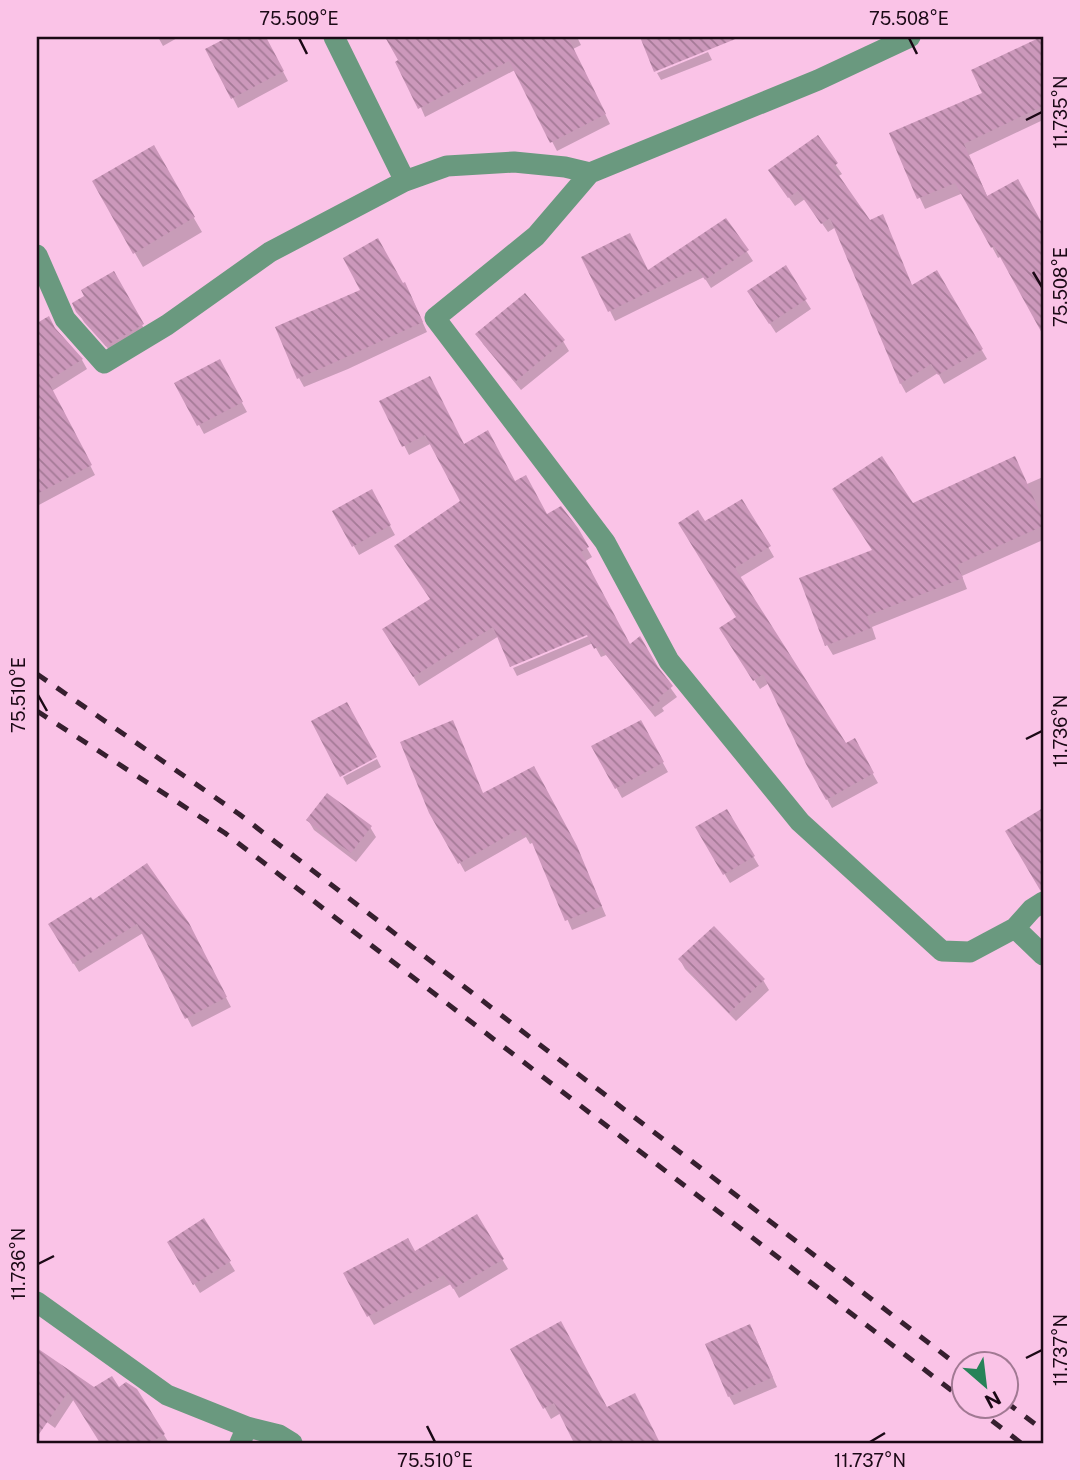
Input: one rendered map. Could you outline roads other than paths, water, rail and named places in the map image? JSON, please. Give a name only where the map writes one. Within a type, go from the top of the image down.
[{"type":"street","points":[[334,37],[405,181]]},
{"type":"street","points":[[910,37],[818,80],[590,173],[536,236],[435,318],[605,542],[668,661],[800,822],[942,951],[970,952],[1015,928],[1032,909],[1043,902]]},
{"type":"street","points":[[37,255],[65,319],[104,363],[167,325],[270,252],[405,181],[447,166],[514,162],[565,167],[590,173]]},
{"type":"street","points":[[1015,928],[1043,955]]},
{"type":"street","points":[[37,1302],[167,1395],[244,1435],[279,1435],[292,1443]]},
{"type":"railway","points":[[37,674],[239,814],[950,1359]]},
{"type":"railway","points":[[37,711],[225,833],[950,1389]]},
{"type":"railway","points":[[1020,1413],[1043,1430]]},
{"type":"railway","points":[[991,1420],[1021,1443]]}]
